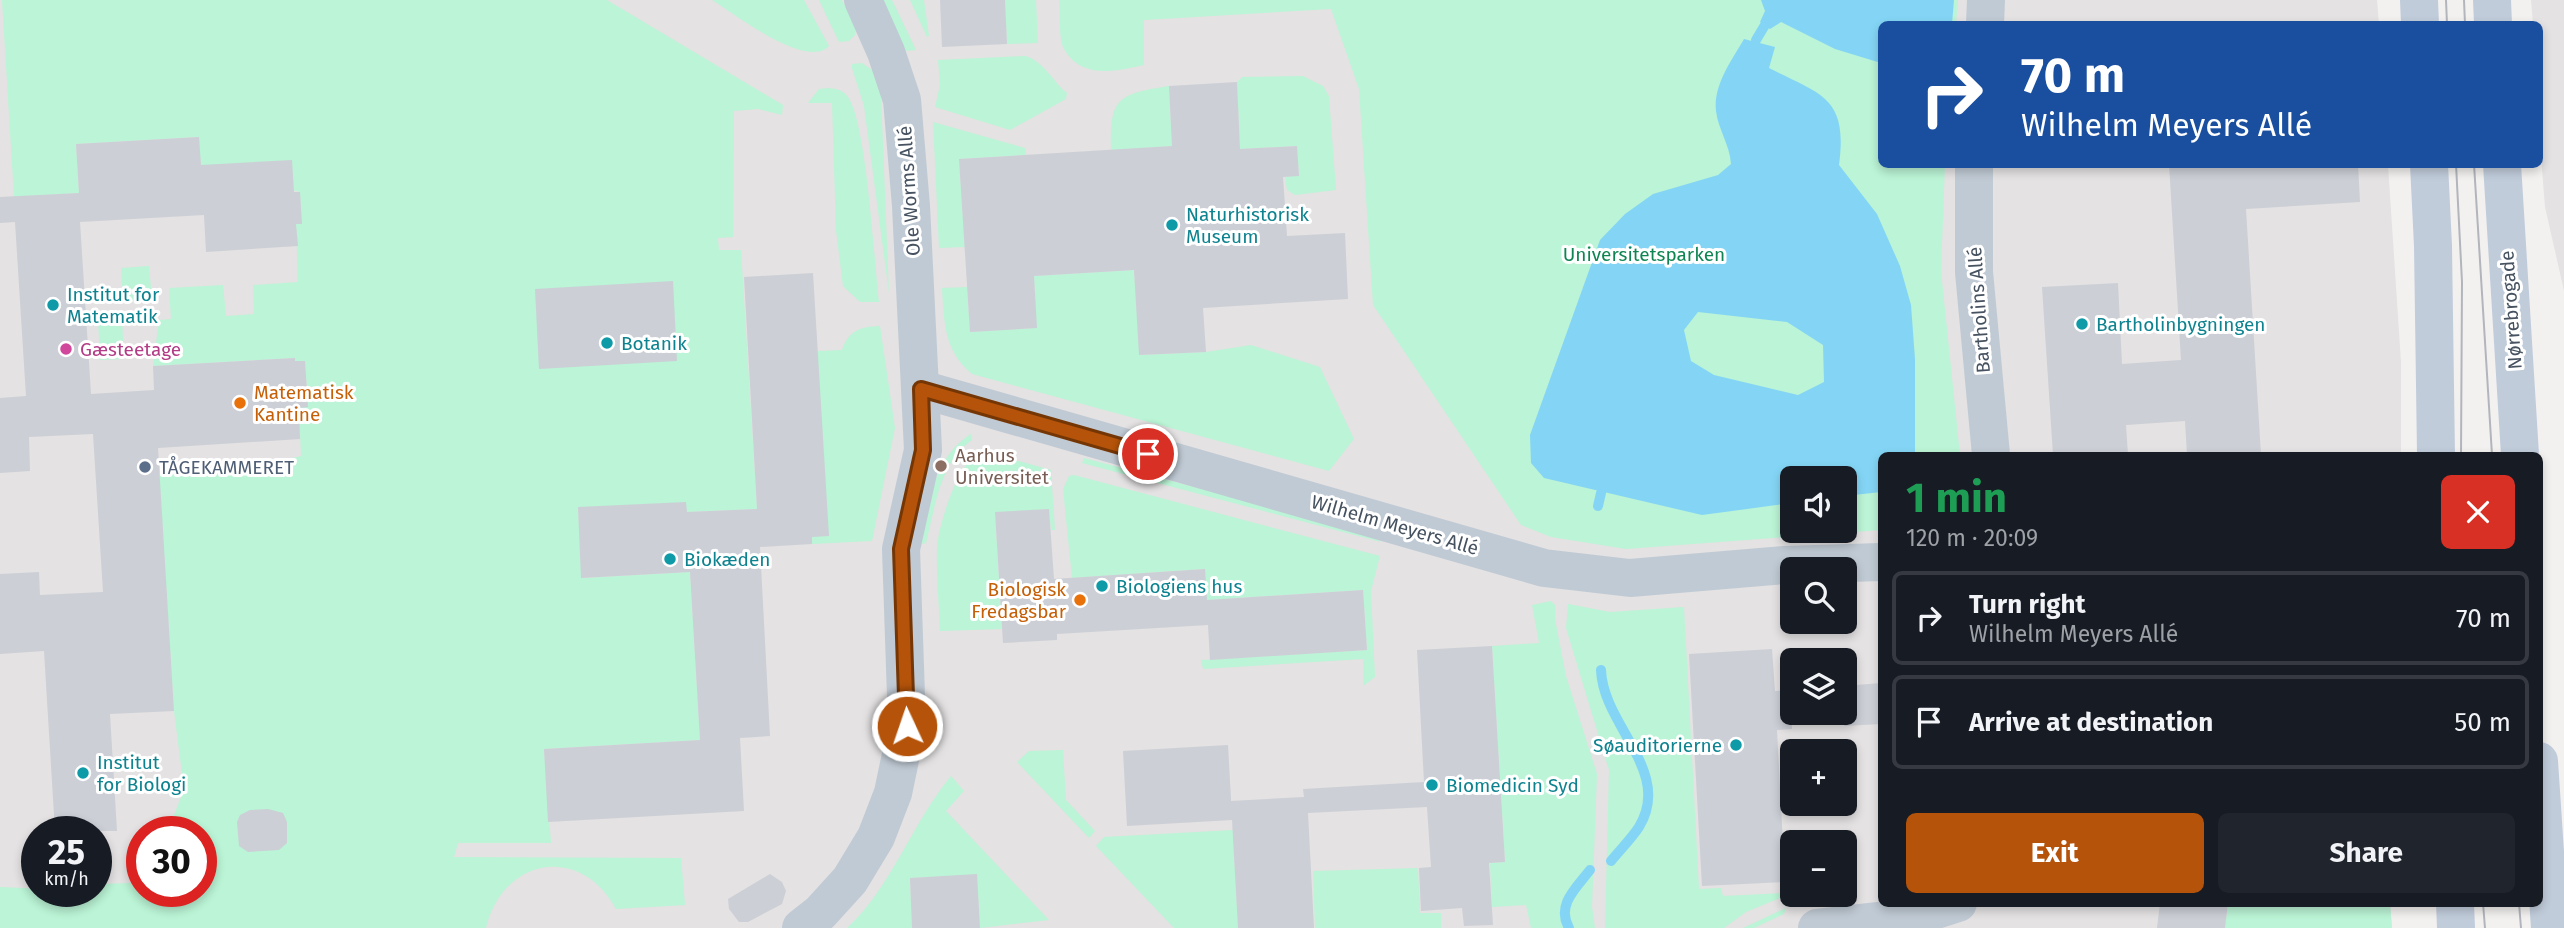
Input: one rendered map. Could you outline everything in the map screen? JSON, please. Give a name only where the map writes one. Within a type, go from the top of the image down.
[{"type":"main road","points":[[2418,0],[2420,21]]},
{"type":"main road","points":[[2492,0],[2493,21]]},
{"type":"main road","points":[[2428,168],[2434,246],[2436,452]]},
{"type":"main road","name":"Nørrebrogade","points":[[2502,168],[2520,452]]},
{"type":"main road","points":[[2543,822],[2550,928]]},
{"type":"main road","points":[[2455,907],[2456,928]]},
{"type":"street","name":"Ole Worms Allé","points":[[800,928],[820,913],[850,880],[876,837],[893,793],[907,726],[901,549],[923,450],[921,389],[902,100],[886,52],[863,0]]},
{"type":"street","points":[[1985,21],[1986,0]]},
{"type":"street","name":"Bartholins Allé","points":[[1975,168],[1974,272],[1991,452]]},
{"type":"street","name":"Wilhelm Meyers Allé","points":[[921,389],[1544,568],[1630,578],[1784,565],[1878,562]]},
{"type":"street","points":[[1817,928],[1914,916],[1944,907]]},
{"type":"shaded area","name":"Aarhus Universitet","points":[[0,0],[2377,0],[2379,21],[1878,21],[1878,168],[2388,168],[2401,362],[2401,452],[1878,452],[1878,907],[2390,907],[2392,928],[0,928]]},
{"type":"shaded area","points":[[2531,0],[2564,0],[2564,291],[2545,207],[2542,168],[2543,21],[2533,21]]},
{"type":"green space","points":[[2,0],[607,0],[783,105],[782,115],[758,109],[734,111],[733,237],[718,238],[719,250],[741,250],[757,509],[687,512],[578,508],[582,578],[690,572],[700,740],[544,749],[551,843],[458,843],[454,857],[681,858],[685,905],[616,909],[601,888],[583,875],[564,868],[544,868],[525,874],[509,886],[495,904],[486,928],[0,928],[0,887],[21,888],[21,907],[112,907],[112,884],[126,883],[126,907],[217,907],[217,816],[174,816],[184,789],[174,711],[159,475],[258,466],[301,456],[299,408],[308,406],[305,361],[295,361],[294,358],[153,366],[159,320],[171,319],[169,288],[223,285],[226,316],[254,314],[253,285],[298,282],[296,224],[301,224],[300,192],[201,165],[198,137],[76,144],[79,193],[14,197]]},
{"type":"green space","points":[[712,0],[804,0],[829,46],[818,51],[804,51],[788,46]]},
{"type":"green space","points":[[819,0],[842,0],[856,27],[855,35],[849,41],[839,42]]},
{"type":"green space","points":[[877,0],[892,0],[916,50],[904,51]]},
{"type":"green space","points":[[910,0],[924,0],[927,37]]},
{"type":"green space","points":[[1005,0],[1036,0],[1038,43],[1007,44]]},
{"type":"green space","name":"Universitetsparken","points":[[1059,0],[1958,0],[1956,21],[1878,21],[1878,168],[1945,168],[1941,271],[1960,452],[1878,452],[1878,530],[1857,532],[1857,466],[1780,466],[1780,538],[1626,549],[1551,537],[1521,525],[1373,305],[1359,89],[1331,9],[1144,20],[1144,65],[1112,71],[1080,65],[1071,59],[1062,44]]},
{"type":"green space","points":[[1025,56],[1043,67],[1067,93],[1066,99],[1010,130],[935,107],[940,85],[938,60]]},
{"type":"green space","points":[[862,63],[875,72],[881,95],[889,293],[864,106],[852,68],[852,64]]},
{"type":"green space","points":[[1303,76],[1323,86],[1329,96],[1336,190],[1295,195],[1287,190],[1285,177],[1299,175],[1297,146],[1240,149],[1237,82],[1242,77]]},
{"type":"green space","points":[[1169,86],[1172,146],[1111,150],[1112,119],[1120,101],[1139,92]]},
{"type":"green space","points":[[829,88],[844,93],[855,112],[865,163],[879,302],[860,302],[843,286],[836,230],[832,103],[808,103],[819,89]]},
{"type":"green space","points":[[933,122],[1025,148],[1026,155],[959,159],[965,247],[939,248]]},
{"type":"green space","points":[[149,266],[152,299],[123,301],[121,268]]},
{"type":"green space","points":[[1134,270],[1140,355],[1206,352],[1251,345],[1320,367],[1354,439],[1329,471],[972,374],[951,346],[945,324],[942,288],[967,287],[970,332],[1036,328],[1034,276]]},
{"type":"green space","points":[[122,318],[124,359],[100,360],[98,319]]},
{"type":"green space","points":[[880,326],[895,428],[872,541],[812,544],[818,351],[842,350],[848,338],[856,331]]},
{"type":"green space","points":[[971,434],[972,440],[953,460],[940,486],[926,543],[923,544],[919,541],[930,496],[941,467],[959,444]]},
{"type":"green space","points":[[977,454],[993,454],[1051,470],[1055,530],[1051,530],[1049,509],[995,513],[1002,629],[940,631],[938,538],[956,482]]},
{"type":"green space","points":[[1084,458],[1373,534],[1381,542],[1082,463]]},
{"type":"green space","points":[[1074,475],[1380,556],[1371,591],[1375,677],[1363,686],[1363,659],[1203,669],[1201,660],[1367,650],[1363,590],[1207,600],[1204,569],[1072,578],[1063,489],[1069,476]]},
{"type":"green space","points":[[1551,601],[1555,605],[1555,619],[1566,676],[1597,774],[1592,907],[1595,928],[1531,928],[1526,905],[1492,907],[1490,863],[1505,862],[1492,646],[1539,643],[1532,605]]},
{"type":"green space","points":[[1568,604],[1610,612],[1684,607],[1699,889],[1721,888],[1723,896],[1780,893],[1780,898],[1746,912],[1724,928],[1605,928],[1609,770],[1566,628]]},
{"type":"green space","points":[[1063,750],[1066,800],[1095,831],[1089,838],[1017,762],[1029,751]]},
{"type":"green space","points":[[951,776],[964,791],[946,811],[1049,920],[980,928],[977,875],[910,878],[912,928],[847,928],[863,912],[889,875],[924,814]]},
{"type":"green space","points":[[1233,830],[1238,928],[1174,928],[1096,846],[1104,837]]},
{"type":"green space","points":[[1418,868],[1420,913],[1441,913],[1441,928],[1315,928],[1313,871]]},
{"type":"green space","points":[[2228,907],[2390,907],[2392,928],[2225,928]]},
{"type":"green space","points":[[1786,908],[1784,914],[1754,928],[1743,928]]},
{"type":"water","points":[[1761,0],[1954,0],[1952,21],[1878,21],[1878,62],[1835,49],[1781,22],[1770,29],[1760,22],[1765,11]]},
{"type":"water","points":[[1744,39],[1775,47],[1769,68],[1817,93],[1835,112],[1841,142],[1839,165],[1877,214],[1900,266],[1911,305],[1915,359],[1915,452],[1878,452],[1878,492],[1857,495],[1857,466],[1780,466],[1780,505],[1702,515],[1544,478],[1531,463],[1530,435],[1600,240],[1625,214],[1653,194],[1718,175],[1731,164],[1716,111],[1720,82]],"holes":[[[1698,312],[1787,322],[1823,345],[1824,382],[1798,395],[1714,375],[1691,361],[1684,330]]]},
{"type":"building","points":[[940,0],[1005,0],[1007,44],[942,47]]},
{"type":"building","name":"Naturhistorisk Museum","points":[[1237,82],[1240,149],[1297,146],[1299,176],[1283,177],[1287,236],[1345,233],[1348,299],[1203,308],[1206,352],[1139,355],[1134,270],[1034,276],[1037,328],[970,332],[959,159],[1172,146],[1169,86]]},
{"type":"building","points":[[199,137],[201,165],[292,160],[294,192],[300,192],[302,224],[296,224],[298,246],[206,252],[204,215],[80,222],[91,394],[154,390],[153,366],[295,358],[295,361],[305,361],[308,407],[299,408],[300,439],[158,448],[174,711],[110,714],[117,831],[112,831],[112,816],[54,816],[44,651],[0,654],[0,574],[39,572],[40,595],[103,592],[93,434],[29,437],[30,471],[0,473],[0,398],[26,396],[15,222],[0,223],[0,197],[79,193],[76,144]]},
{"type":"building","name":"Bartholinbygningen","points":[[2169,168],[2358,168],[2360,202],[2246,209],[2261,452],[2187,452],[2185,421],[2126,425],[2128,452],[2053,452],[2042,287],[2118,283],[2122,364],[2181,360]]},
{"type":"building","name":"Biokæden","points":[[813,273],[829,536],[812,537],[812,544],[760,547],[770,736],[740,738],[744,811],[548,822],[544,749],[700,740],[690,572],[581,578],[578,507],[686,502],[687,512],[757,509],[744,277]]},
{"type":"building","name":"Botanik","points":[[673,281],[677,361],[539,369],[535,289]]},
{"type":"building","name":"Biologiens hus","points":[[1049,509],[1054,579],[1205,569],[1207,600],[1363,590],[1367,650],[1210,660],[1208,625],[1057,634],[1057,640],[1003,643],[995,512]]},
{"type":"building","name":"Biomedicin Syd","points":[[1492,646],[1505,862],[1489,863],[1493,925],[1464,926],[1462,908],[1421,911],[1419,868],[1431,867],[1427,807],[1308,813],[1314,928],[1238,928],[1232,820],[1127,826],[1123,751],[1228,745],[1231,801],[1304,797],[1303,789],[1424,782],[1417,650]]},
{"type":"building","name":"Søauditorierne","points":[[1772,649],[1775,691],[1780,691],[1780,725],[1792,725],[1792,729],[1777,730],[1782,830],[1780,830],[1780,882],[1702,886],[1689,654]]},
{"type":"building","points":[[1878,683],[1878,724],[1844,726],[1857,725],[1857,685]]},
{"type":"building","points":[[268,809],[283,813],[287,822],[287,843],[279,850],[248,852],[239,846],[237,822],[240,815],[250,810]]},
{"type":"building","points":[[770,874],[782,882],[786,891],[782,904],[748,922],[739,922],[729,909],[728,899]]},
{"type":"building","points":[[977,874],[980,928],[912,928],[910,878]]},
{"type":"building","points":[[2160,907],[2228,907],[2225,928],[2157,928]]},
{"type":"waterway","points":[[1756,40],[1765,25]]},
{"type":"waterway","points":[[1598,506],[1601,493]]},
{"type":"waterway","points":[[1601,670],[1605,691],[1634,748],[1648,787],[1647,806],[1639,827],[1611,861]]},
{"type":"waterway","points":[[1569,928],[1566,904],[1590,870]]},
{"type":"tram line","points":[[2446,0],[2447,21]]},
{"type":"tram line","points":[[2464,0],[2465,21]]},
{"type":"tram line","points":[[2456,168],[2462,282],[2461,452]]},
{"type":"tram line","points":[[2474,168],[2492,452]]},
{"type":"tram line","points":[[2483,907],[2485,928]]},
{"type":"tram line","points":[[2519,907],[2521,928]]},
{"type":"place","name":"Naturhistorisk Museum","points":[[1172,225]]},
{"type":"place","name":"Institut for Matematik","points":[[53,305]]},
{"type":"place","name":"Bartholinbygningen","points":[[2082,324]]},
{"type":"place","name":"Botanik","points":[[607,343]]},
{"type":"place","name":"Gæsteetage","points":[[66,349]]},
{"type":"place","name":"Matematisk Kantine","points":[[240,403]]},
{"type":"place","name":"Aarhus Universitet","points":[[941,466]]},
{"type":"place","name":"TÅGEKAMMERET","points":[[145,467]]},
{"type":"place","name":"Biokæden","points":[[670,559]]},
{"type":"place","name":"Biologiens hus","points":[[1102,586]]},
{"type":"place","name":"Biologisk Fredagsbar","points":[[1080,600]]},
{"type":"place","name":"Søauditorierne","points":[[1736,745]]},
{"type":"place","name":"Institut for Biologi","points":[[83,773]]},
{"type":"place","name":"Biomedicin Syd","points":[[1432,785]]},
{"type":"route","points":[[907,726],[901,549],[923,450],[921,389],[1148,454]]}]
